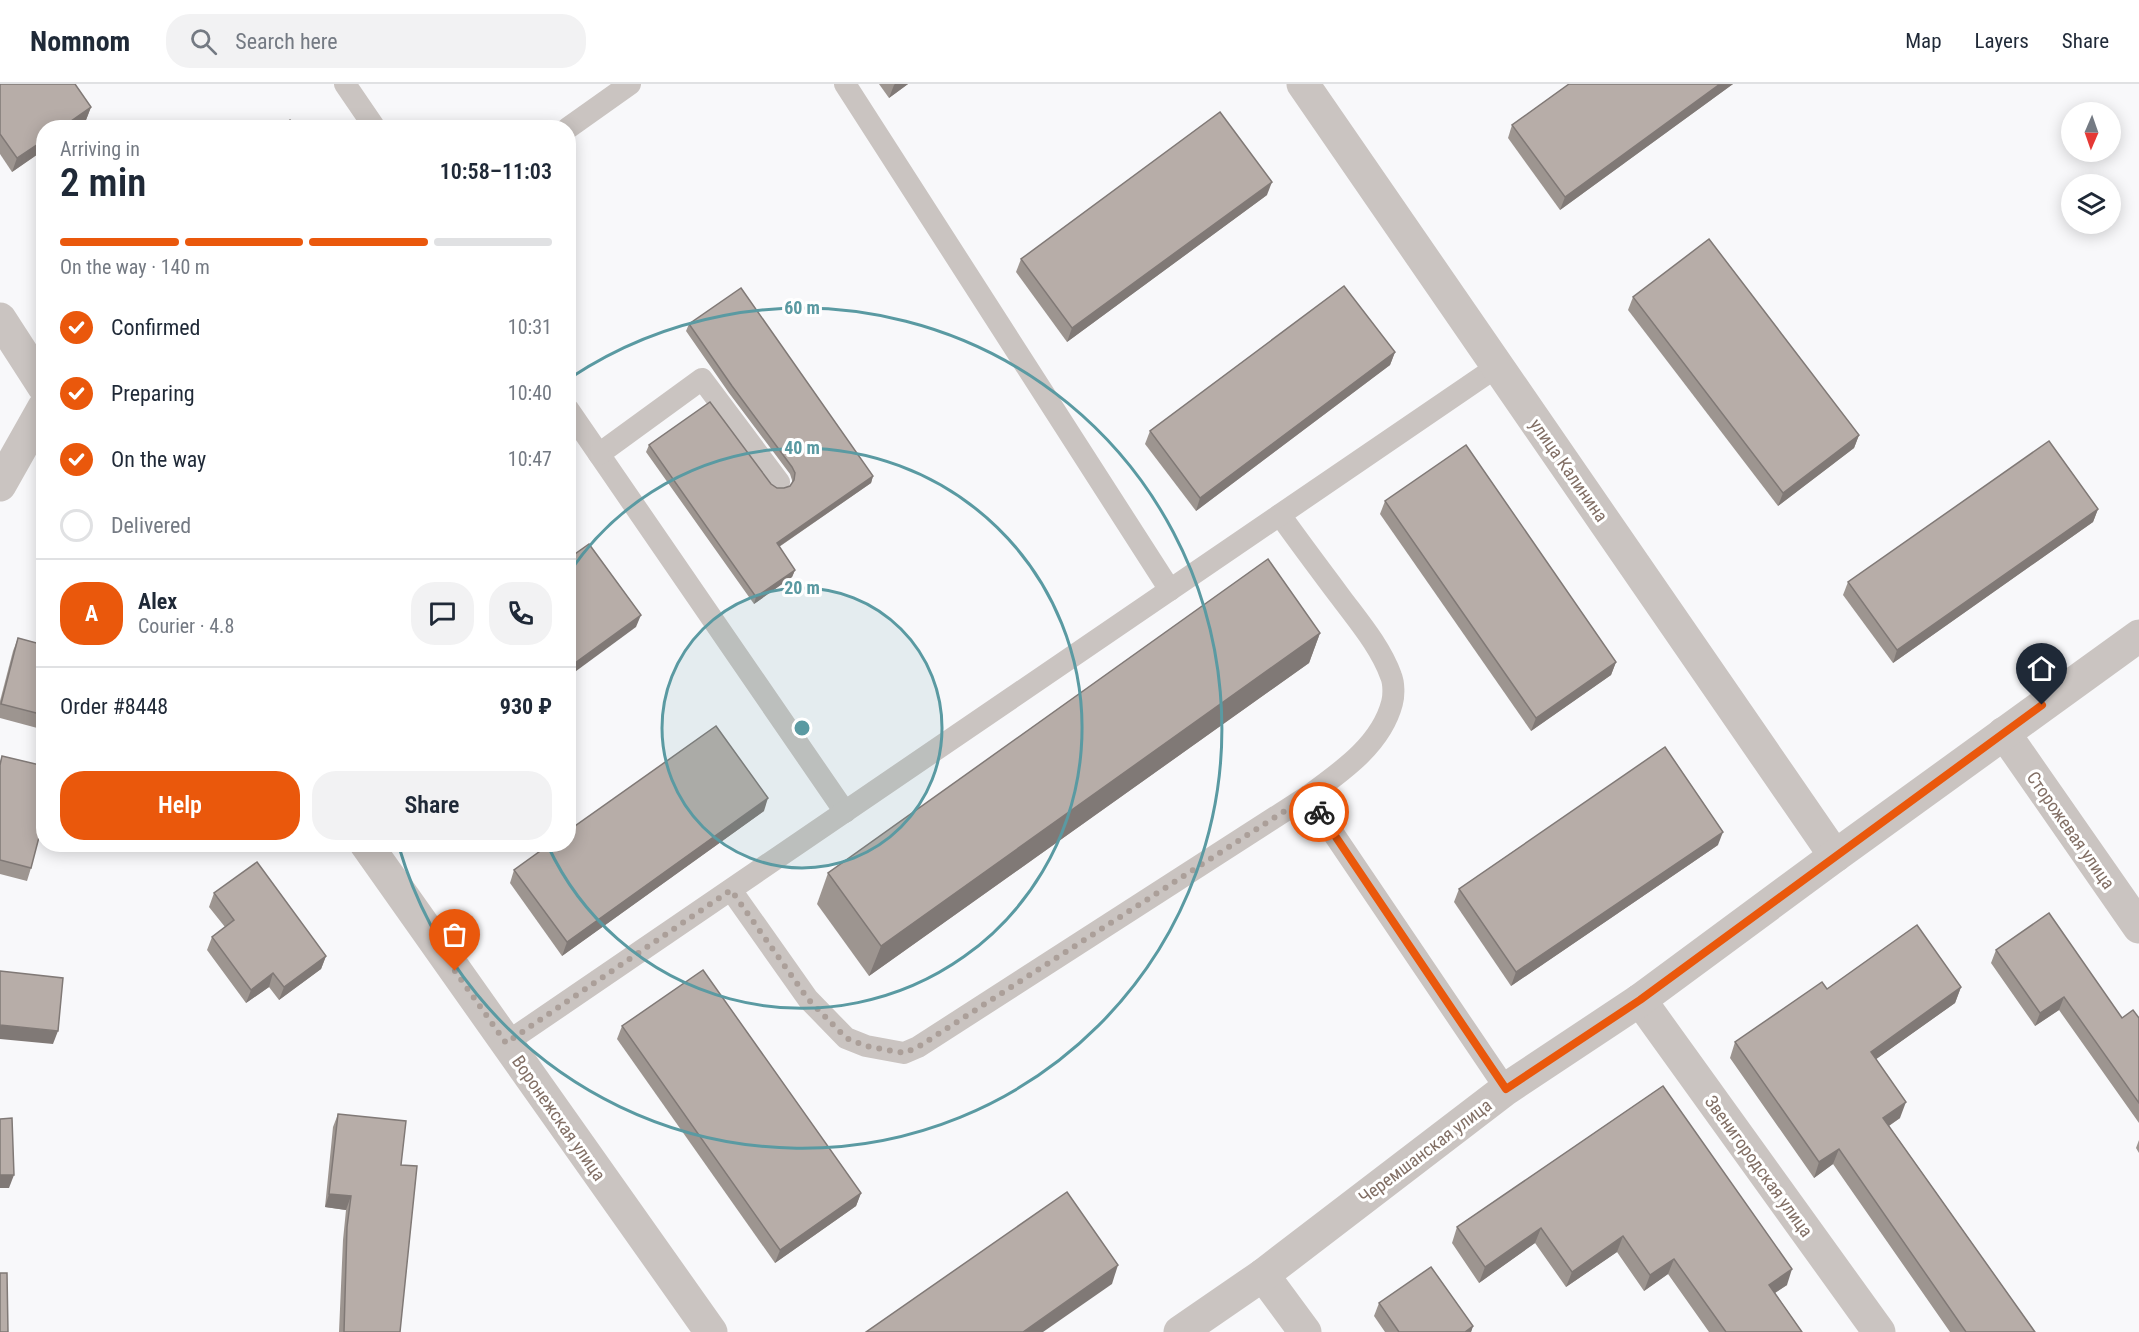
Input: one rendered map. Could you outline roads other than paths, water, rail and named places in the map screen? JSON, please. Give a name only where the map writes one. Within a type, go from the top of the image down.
[{"type":"street","name":"улица Калинина","points":[[1303,84],[1835,856]]},
{"type":"street","points":[[0,319],[36,375]]},
{"type":"street","points":[[0,485],[36,421]]},
{"type":"street","name":"Черемшанская улица","points":[[1180,1332],[1263,1275],[1506,1089],[1640,1000],[2139,636]]},
{"type":"street","name":"Сторожевая улица","points":[[2004,733],[2139,927]]},
{"type":"street","name":"Воронежская улица","points":[[372,852],[711,1332]]},
{"type":"street","name":"Звенигородская улица","points":[[1640,1000],[1879,1332]]},
{"type":"street","points":[[1263,1275],[1305,1332]]},
{"type":"lane","points":[[345,84],[370,120]]},
{"type":"lane","points":[[576,122],[630,84]]},
{"type":"lane","points":[[845,84],[1170,590]]},
{"type":"lane","points":[[506,1043],[1498,366]]},
{"type":"lane","points":[[599,454],[702,379],[779,482]]},
{"type":"lane","points":[[576,421],[845,812]]},
{"type":"lane","points":[[731,890],[808,999],[846,1038],[866,1046],[904,1053],[918,1047],[1308,796],[1336,776],[1370,745],[1385,721],[1393,701],[1392,679],[1383,658],[1360,623],[1280,515]]},
{"type":"lane","points":[[1308,796],[1506,1089]]}]
